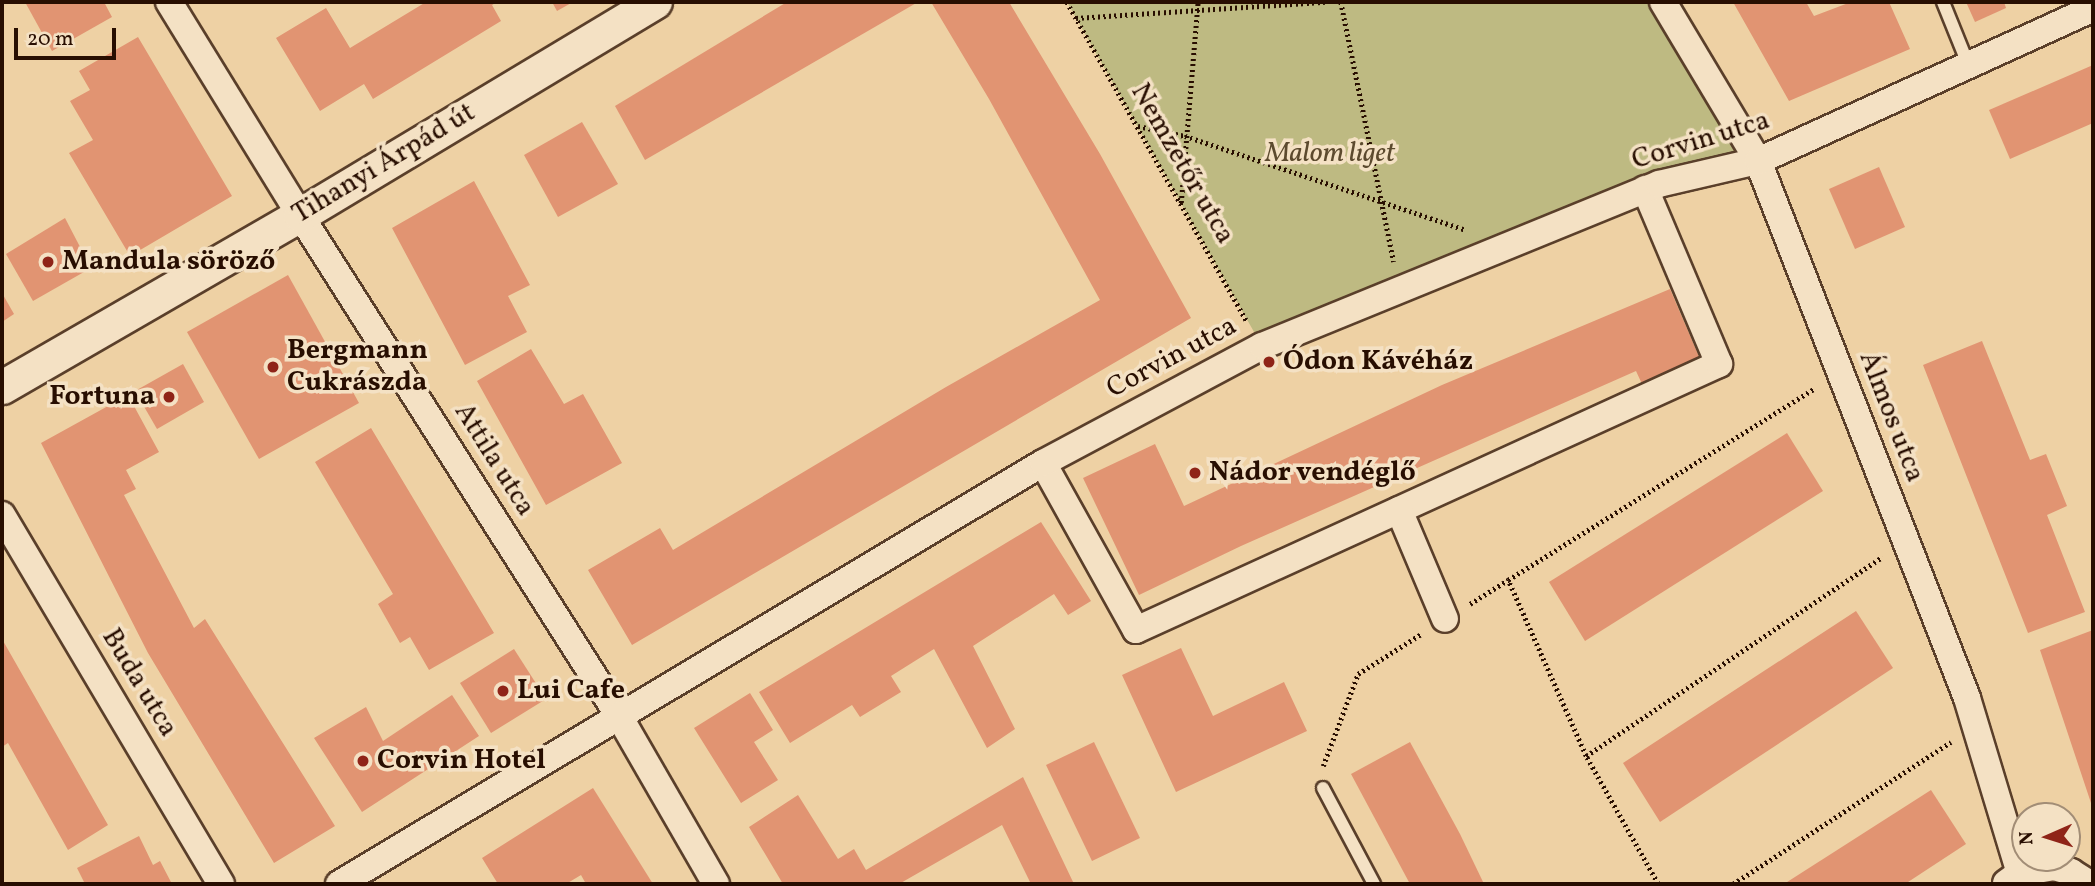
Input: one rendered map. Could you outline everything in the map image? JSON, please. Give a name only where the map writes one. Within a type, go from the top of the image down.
[{"type":"street","name":"Attila utca","points":[[169,2],[300,215],[619,716],[716,884]]},
{"type":"street","name":"Tihanyi Árpád út","points":[[2,387],[300,215],[655,2]]},
{"type":"street","name":"Álmos utca","points":[[1663,2],[1758,161],[1976,727],[2012,879]]},
{"type":"street","name":"Corvin utca","points":[[339,884],[1043,463],[1262,346],[1645,189],[1758,161],[2093,8]]},
{"type":"street","points":[[1043,463],[1136,631],[1719,364],[1645,189]]},
{"type":"street","points":[[1399,510],[1446,619]]},
{"type":"street","name":"Buda utca","points":[[2,515],[221,884]]},
{"type":"street","points":[[2012,879],[2054,867],[2071,872],[2090,884]]},
{"type":"lane","points":[[1943,2],[1968,64]]},
{"type":"lane","points":[[1323,788],[1374,884]]},
{"type":"path","name":"Nemzetőr utca","points":[[1067,2],[1262,346]]},
{"type":"path","points":[[1181,204],[1198,2]]},
{"type":"path","points":[[1076,18],[1325,2]]},
{"type":"path","points":[[1341,2],[1400,290]]},
{"type":"path","points":[[1137,126],[1185,136],[1509,245]]},
{"type":"path","points":[[1323,788],[1323,759],[1358,674],[1839,373]]},
{"type":"path","points":[[1586,756],[1906,541]]},
{"type":"path","points":[[1508,580],[1586,756],[1658,884]]},
{"type":"path","points":[[1733,884],[1976,727]]},
{"type":"green space","name":"Malom liget","points":[[1067,2],[1663,2],[1758,161],[1659,184],[1262,346]]},
{"type":"building","points":[[25,2],[104,2],[112,17],[52,51]]},
{"type":"building","points":[[426,2],[497,2],[492,5],[501,21],[373,99],[364,84],[320,111],[276,38],[326,8],[350,48]]},
{"type":"building","points":[[552,2],[573,2],[557,11]]},
{"type":"building","points":[[787,2],[918,2],[645,160],[615,106]]},
{"type":"building","points":[[931,2],[1009,2],[1100,154],[1191,318],[632,645],[588,570],[660,528],[673,550],[946,387],[1100,300],[989,99]]},
{"type":"building","points":[[1733,2],[1806,2],[1814,16],[1851,2],[1889,2],[1910,49],[1789,101]]},
{"type":"building","points":[[1966,2],[2004,2],[2006,8],[1975,22]]},
{"type":"building","points":[[138,37],[232,196],[130,256],[69,153],[93,140],[70,101],[90,90],[79,71]]},
{"type":"building","points":[[2093,65],[2093,123],[2010,159],[1989,110]]},
{"type":"building","points":[[582,122],[618,184],[558,217],[524,155]]},
{"type":"building","points":[[1879,167],[1905,227],[1855,249],[1829,189]]},
{"type":"building","points":[[474,181],[530,285],[508,296],[527,332],[465,365],[392,228]]},
{"type":"building","points":[[65,218],[91,268],[33,301],[6,254]]},
{"type":"building","name":"Bergmann Cukrászda","points":[[288,275],[359,403],[259,459],[187,332]]},
{"type":"building","points":[[1670,289],[1700,359],[1642,384],[1636,371],[1241,546],[1139,595],[1083,478],[1155,444],[1184,506],[1442,385]]},
{"type":"building","points":[[2,293],[14,314],[2,322]]},
{"type":"building","points":[[1982,341],[2030,460],[2046,454],[2067,506],[2047,515],[2085,612],[2028,633],[1923,365]]},
{"type":"building","points":[[531,349],[564,404],[583,394],[622,463],[546,505],[477,381]]},
{"type":"building","name":"Fortuna","points":[[183,364],[204,402],[157,429],[135,391]]},
{"type":"building","points":[[128,395],[159,452],[126,470],[136,489],[124,495],[194,628],[205,619],[335,826],[274,863],[148,653],[41,443]]},
{"type":"building","points":[[371,428],[494,633],[429,670],[410,637],[400,643],[378,604],[393,594],[315,462]]},
{"type":"building","points":[[1787,433],[1823,491],[1585,641],[1549,582]]},
{"type":"building","points":[[1041,522],[1091,601],[1068,615],[1054,594],[973,646],[1015,729],[987,748],[934,649],[891,676],[901,692],[860,717],[852,705],[790,743],[759,692]]},
{"type":"building","points":[[1856,611],[1893,668],[1660,822],[1623,763]]},
{"type":"building","points":[[2093,630],[2093,809],[2040,650]]},
{"type":"building","points":[[2,639],[108,825],[68,850],[8,743],[2,747]]},
{"type":"building","points":[[1181,648],[1213,716],[1284,682],[1307,731],[1176,792],[1122,675]]},
{"type":"building","name":"Lui Cafe","points":[[514,649],[546,699],[491,733],[460,683]]},
{"type":"building","points":[[750,693],[773,730],[754,742],[778,780],[741,803],[694,728]]},
{"type":"building","points":[[452,695],[479,736],[362,812],[314,738],[366,707],[383,741]]},
{"type":"building","points":[[1094,742],[1140,838],[1092,861],[1046,765]]},
{"type":"building","points":[[1410,742],[1484,884],[1410,884],[1351,774]]},
{"type":"building","points":[[1023,777],[1074,884],[1031,884],[1002,825],[899,884],[783,884],[749,827],[798,795],[838,859],[854,849],[866,870]]},
{"type":"building","points":[[593,788],[653,884],[586,884],[581,875],[566,884],[498,884],[482,858]]},
{"type":"building","points":[[1931,790],[1966,844],[1905,884],[1784,884]]},
{"type":"building","points":[[139,836],[153,865],[160,861],[172,884],[85,884],[77,868]]},
{"type":"place","name":"Mandula söröző","points":[[48,262]]},
{"type":"place","name":"Ódon Kávéház","points":[[1269,362]]},
{"type":"place","name":"Bergmann Cukrászda","points":[[273,367]]},
{"type":"place","name":"Fortuna","points":[[169,397]]},
{"type":"place","name":"Nádor vendéglő","points":[[1195,473]]},
{"type":"place","name":"Lui Cafe","points":[[503,691]]},
{"type":"place","name":"Corvin Hotel","points":[[363,761]]}]
